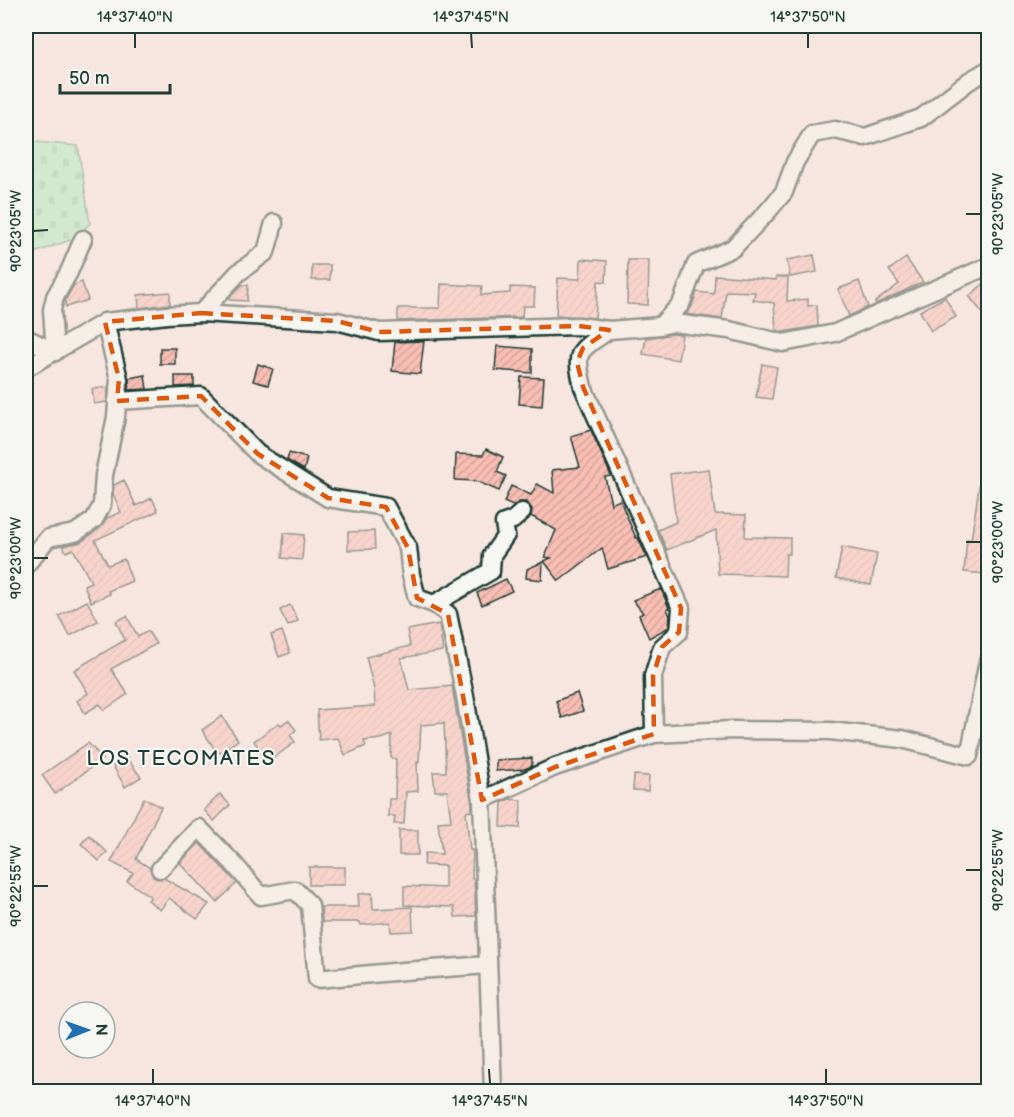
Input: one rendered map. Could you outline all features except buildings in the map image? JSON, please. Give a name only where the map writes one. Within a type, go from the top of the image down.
[{"type":"street","points":[[660,326],[681,304],[696,264],[733,248],[784,192],[795,162],[812,134],[835,130],[865,137],[921,118],[969,81],[988,70]]},
{"type":"street","points":[[201,313],[238,273],[266,252],[274,223]]},
{"type":"street","points":[[55,352],[51,310],[83,239]]},
{"type":"street","points":[[26,368],[105,322],[201,313],[337,321],[379,332],[579,326],[609,330],[673,323],[729,330],[783,343],[835,333],[988,266]]},
{"type":"street","points":[[26,565],[48,538],[75,533],[94,520],[102,505],[104,475],[116,417],[119,379],[105,322]]},
{"type":"street","points":[[609,330],[583,348],[577,362],[583,387],[681,608],[679,632],[662,647],[653,676],[654,734]]},
{"type":"street","points":[[26,338],[55,352]]},
{"type":"street","points":[[117,400],[201,396],[258,454],[328,498],[386,507],[408,548],[411,575],[417,598],[434,604],[448,614],[465,696],[482,800],[493,1092]]},
{"type":"street","points":[[434,604],[490,571],[492,555],[506,535],[504,523],[513,520],[522,512]]},
{"type":"street","points":[[482,800],[555,767],[654,734],[731,730],[830,731],[902,739],[969,756],[988,661]]},
{"type":"street","points":[[160,869],[199,828],[261,896],[295,890],[310,905],[317,979],[488,965]]},
{"type":"highlighted area","points":[[201,313],[337,321],[379,332],[579,326],[609,330],[583,348],[577,362],[583,387],[681,608],[679,632],[662,647],[653,676],[654,734],[555,767],[482,800],[448,614],[417,598],[408,548],[386,507],[328,498],[258,454],[201,396],[117,401],[119,379],[105,322]]},
{"type":"green space","points":[[26,141],[78,146],[90,223],[76,238],[26,256]]},
{"type":"district","name":"LOS TECOMATES","points":[[181,758]]}]
